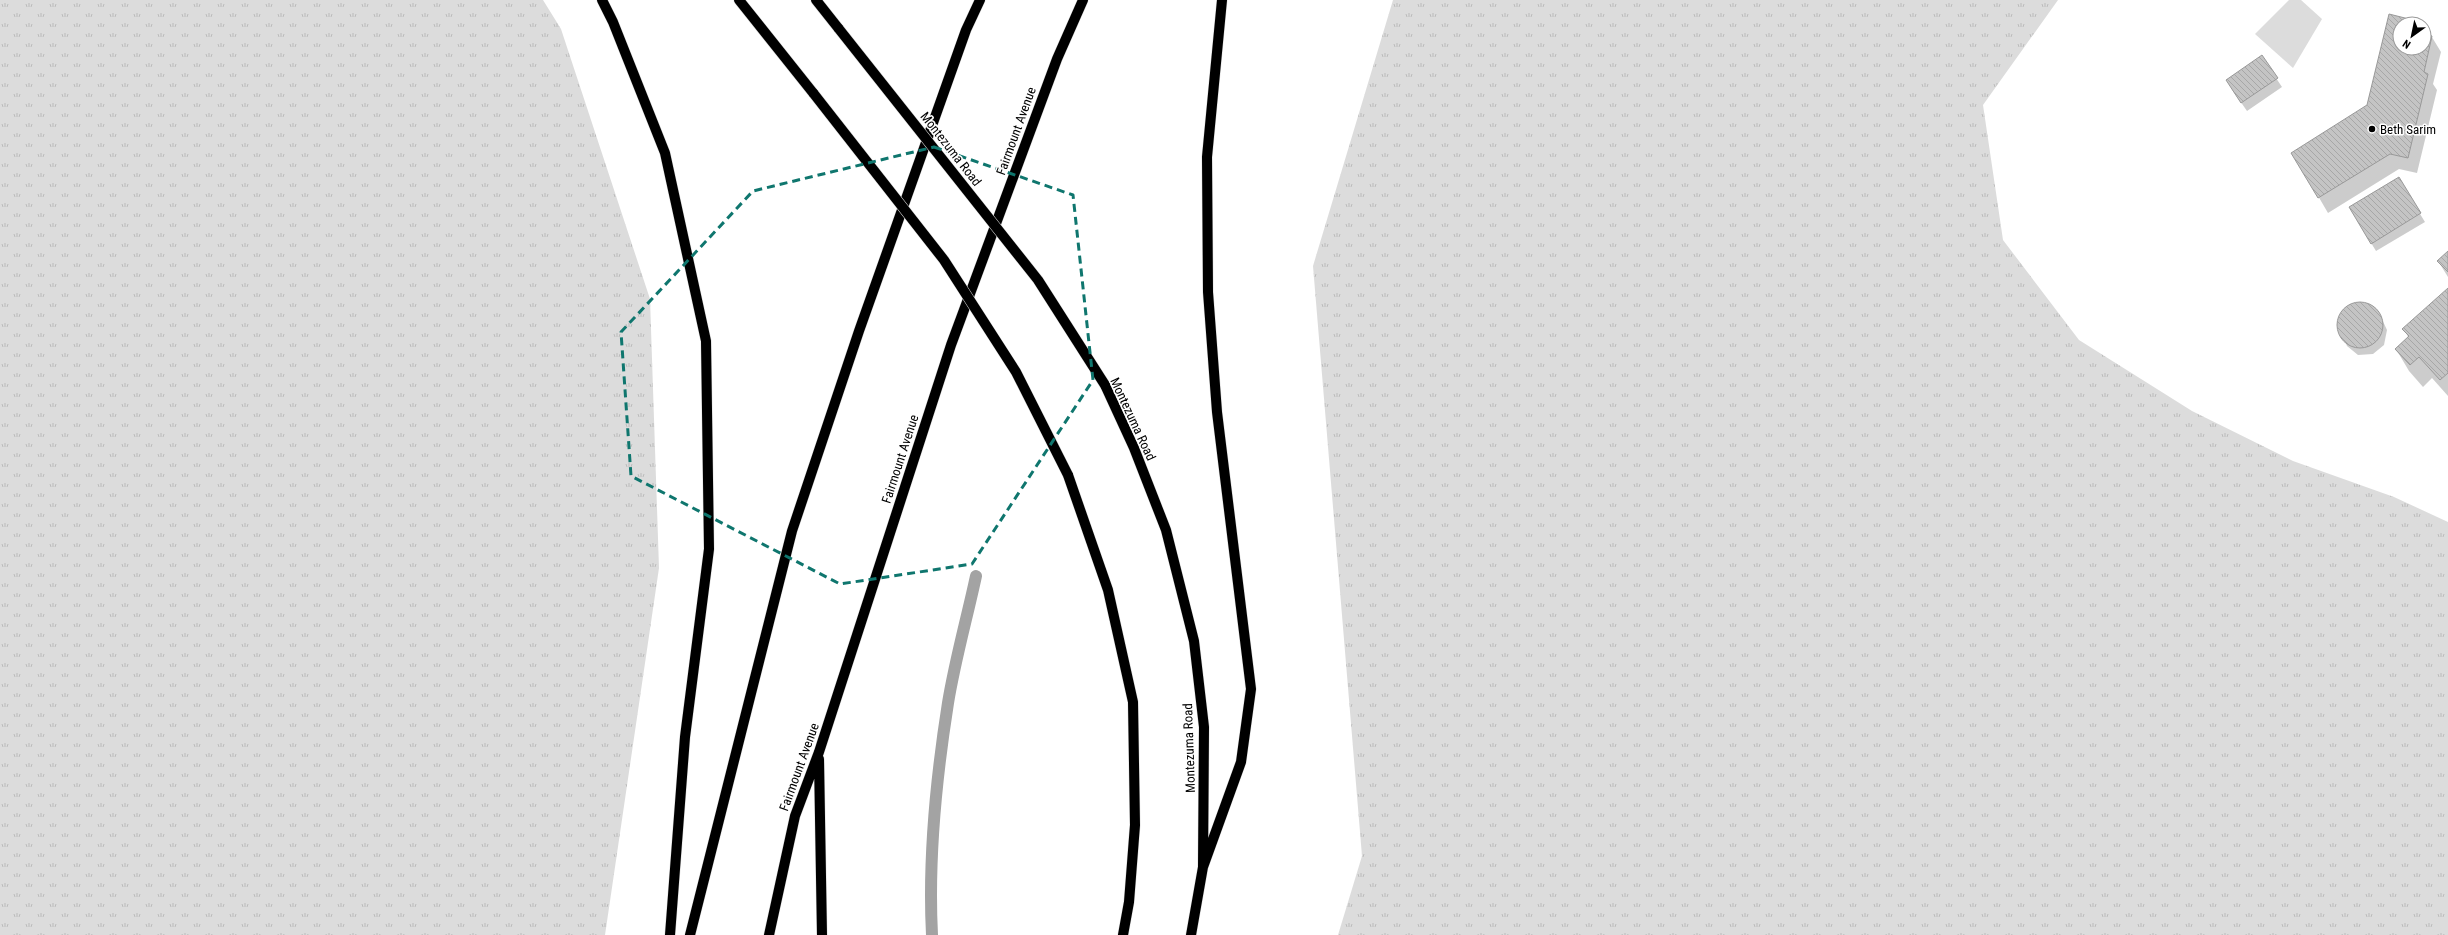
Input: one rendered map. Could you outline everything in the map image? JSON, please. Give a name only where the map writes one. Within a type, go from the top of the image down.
[{"type":"main road","points":[[602,0],[613,22],[665,153],[706,341],[709,549],[685,737],[670,935]]},
{"type":"main road","points":[[738,0],[944,260],[1016,372],[1068,475],[1108,590],[1133,702],[1135,825],[1129,902],[1123,935]]},
{"type":"main road","name":"Montezuma Road","points":[[816,0],[1038,280],[1105,385],[1134,448],[1166,530],[1194,641],[1204,727],[1203,868],[1191,935]]},
{"type":"main road","points":[[966,30],[973,0]]},
{"type":"main road","points":[[690,935],[792,531],[859,331],[966,30],[980,0]]},
{"type":"main road","name":"Fairmount Avenue","points":[[770,935],[795,816],[819,752],[951,345],[1057,59],[1083,0]]},
{"type":"main road","points":[[1203,868],[1241,762],[1250,689],[1217,412],[1208,292],[1207,157],[1222,0]]},
{"type":"main road","points":[[819,752],[822,935]]},
{"type":"highlighted area","points":[[934,147],[1073,195],[1093,380],[972,564],[840,584],[631,476],[621,332],[753,191]]},
{"type":"green space","points":[[0,0],[543,0],[561,29],[650,299],[659,568],[605,935],[0,935]]},
{"type":"green space","points":[[1393,0],[2058,0],[1983,105],[2003,240],[2079,340],[2192,411],[2293,461],[2394,497],[2448,522],[2448,935],[1338,935],[1362,856],[1313,266]]},
{"type":"green space","points":[[2289,0],[2301,0],[2322,19],[2293,68],[2255,34]]},
{"type":"building","name":"Beth Sarim","points":[[2389,14],[2397,16],[2392,16],[2392,56],[2428,56],[2424,72],[2428,74],[2408,158],[2390,154],[2318,198],[2291,153],[2367,105]]},
{"type":"building","points":[[2262,55],[2278,78],[2241,103],[2226,80]]},
{"type":"building","points":[[2399,177],[2421,213],[2371,244],[2349,207]]},
{"type":"building","points":[[2448,251],[2448,272],[2437,261]]},
{"type":"building","points":[[2448,288],[2448,373],[2440,380],[2419,357],[2410,365],[2395,349],[2409,336],[2402,329]]},
{"type":"building","points":[[2356,302],[2364,302],[2373,306],[2379,312],[2383,325],[2379,338],[2373,344],[2364,348],[2356,348],[2347,344],[2341,338],[2337,329],[2337,321],[2341,312],[2347,306]]},
{"type":"waterway","points":[[932,935],[932,848],[940,760],[951,687],[976,576]]},
{"type":"place","name":"Beth Sarim","points":[[2372,129]]}]
